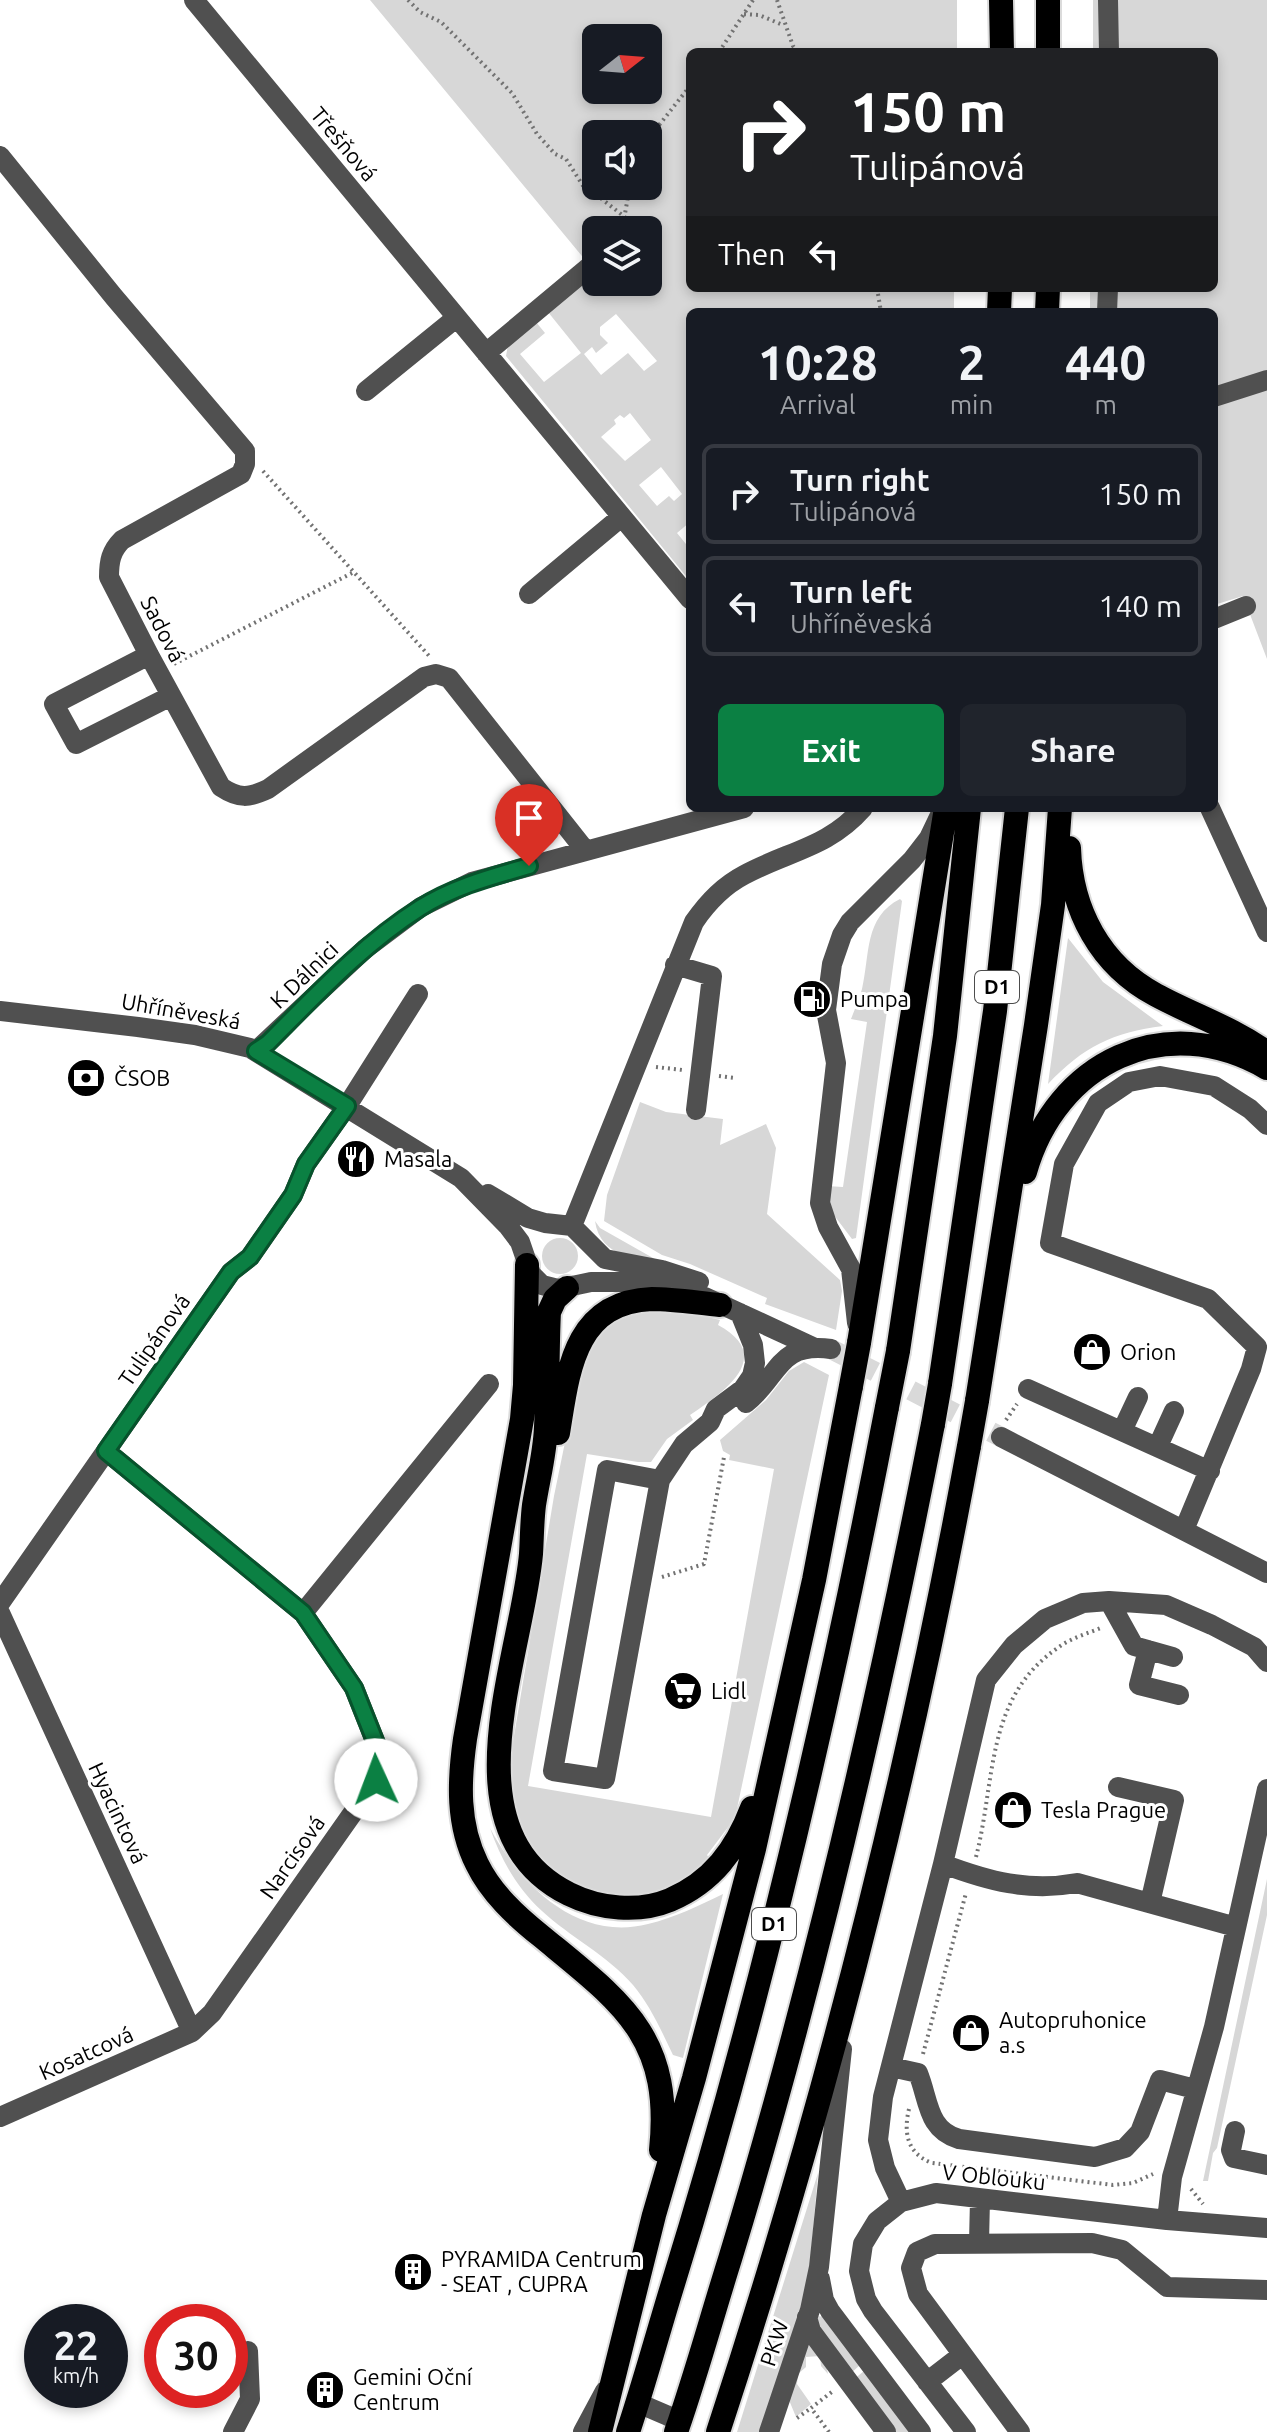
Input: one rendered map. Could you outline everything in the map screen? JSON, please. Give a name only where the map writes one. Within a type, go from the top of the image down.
[{"type":"highway","points":[[1001,0],[1002,48]]},
{"type":"highway","points":[[1048,0],[1048,48]]},
{"type":"highway","points":[[600,2432],[654,2215],[694,2078],[746,1877],[814,1580],[859,1343],[944,812]]},
{"type":"highway","name":"D1","points":[[628,2432],[711,2160],[750,2019],[799,1824],[849,1603],[898,1351],[945,1036],[969,812]]},
{"type":"highway","name":"D1","points":[[678,2426],[796,2034],[897,1611],[940,1384],[973,1165],[995,1011],[1017,812]]},
{"type":"highway","points":[[718,2432],[779,2237],[852,1976],[931,1637],[969,1446],[999,1266],[1053,905],[1060,812]]},
{"type":"highway","points":[[1068,812],[1074,890],[1089,930],[1105,954],[1146,989],[1250,1040],[1267,1053]]},
{"type":"highway","points":[[999,1266],[1036,1141],[1053,1108],[1083,1078],[1124,1054],[1152,1046],[1175,1044],[1223,1050],[1267,1068]]},
{"type":"highway","points":[[527,1261],[522,1419],[462,1759],[462,1814],[477,1864],[495,1891],[524,1922],[615,1999],[635,2022],[651,2051],[660,2081],[664,2119],[654,2215]]},
{"type":"highway","points":[[531,1556],[533,1509],[545,1442],[549,1312],[555,1299],[570,1287]]},
{"type":"highway","points":[[730,1309],[654,1299],[631,1302],[601,1316],[586,1331],[571,1361],[545,1511],[531,1556],[501,1726],[498,1782],[504,1814],[514,1840],[555,1886],[578,1899],[618,1907],[657,1904],[691,1889],[715,1871],[735,1846],[778,1743]]},
{"type":"street","name":"Třešňová","points":[[194,0],[686,594]]},
{"type":"street","points":[[1108,0],[1109,48]]},
{"type":"street","points":[[0,156],[245,451]]},
{"type":"street","points":[[486,353],[582,273]]},
{"type":"street","points":[[366,391],[456,318]]},
{"type":"street","points":[[1218,396],[1267,380]]},
{"type":"street","name":"Sadová","points":[[245,451],[241,474],[122,540],[113,549],[109,577],[221,787],[234,796],[250,797],[268,789],[424,677],[436,674],[449,678]]},
{"type":"street","points":[[529,594],[620,518]]},
{"type":"street","points":[[1218,617],[1246,606]]},
{"type":"street","points":[[153,664],[54,704],[76,744],[171,696]]},
{"type":"street","points":[[449,678],[585,850]]},
{"type":"street","name":"K Dálnici","points":[[256,1051],[365,949],[421,907],[472,882],[729,812]]},
{"type":"street","points":[[564,1225],[694,922],[727,885],[757,868],[829,839],[859,812]]},
{"type":"street","points":[[859,1343],[851,1269],[828,1227],[820,1203],[836,1063],[826,1010],[832,964],[850,922],[912,860],[943,812]]},
{"type":"street","points":[[1212,812],[1267,932]]},
{"type":"street","points":[[675,965],[712,976],[696,1110]]},
{"type":"street","name":"Tulipánová","points":[[0,1603],[231,1272],[250,1257],[293,1195],[306,1164],[418,994]]},
{"type":"street","name":"Uhříněveská","points":[[0,1011],[195,1035],[256,1051],[464,1180]]},
{"type":"street","points":[[1184,1530],[1251,1369],[1262,1351],[1208,1299],[1050,1243],[1064,1164],[1098,1103],[1129,1082],[1160,1076],[1214,1086],[1250,1109],[1267,1125]]},
{"type":"street","points":[[464,1180],[528,1218],[564,1225],[584,1236],[605,1259],[662,1270],[716,1288],[814,1334],[831,1349],[813,1347],[692,1293],[662,1285],[614,1282],[558,1289],[542,1285],[531,1274],[520,1242],[464,1180]]},
{"type":"street","points":[[527,1261],[532,1238],[538,1231],[564,1225]]},
{"type":"street","points":[[570,1287],[586,1274],[590,1264],[589,1244]]},
{"type":"street","points":[[660,1480],[607,1470],[553,1771],[605,1779],[660,1480],[684,1444],[710,1422],[716,1409],[748,1383],[754,1369],[753,1345],[730,1309]]},
{"type":"street","points":[[710,1422],[723,1420],[752,1398],[779,1365],[795,1352],[813,1347]]},
{"type":"street","points":[[303,1613],[489,1384]]},
{"type":"street","points":[[1028,1389],[1210,1471]]},
{"type":"street","points":[[1122,1431],[1138,1397]]},
{"type":"street","points":[[1158,1446],[1174,1411]]},
{"type":"street","points":[[1002,1430],[1267,1573]]},
{"type":"street","name":"Narcisová","points":[[106,1451],[303,1613],[354,1688],[379,1751],[376,1780],[212,2013],[192,2032]]},
{"type":"street","points":[[1109,1601],[1134,1646],[1173,1657]]},
{"type":"street","points":[[901,2202],[885,2168],[878,2140],[883,2097],[986,1680],[1014,1645],[1045,1619],[1083,1603],[1109,1601],[1166,1605],[1254,1647],[1267,1662]]},
{"type":"street","name":"Hyacintová","points":[[0,1613],[192,2032]]},
{"type":"street","points":[[1148,1650],[1139,1685],[1179,1695]]},
{"type":"street","points":[[1118,1787],[1174,1800],[1150,1903]]},
{"type":"street","points":[[1167,2220],[1172,2177],[1214,2027],[1267,1789]]},
{"type":"street","points":[[943,1864],[1003,1884],[1050,1888],[1077,1883],[1236,1927]]},
{"type":"street","points":[[852,1976],[819,2267],[821,2289],[830,2311],[921,2432]]},
{"type":"street","name":"Kosatcová","points":[[0,2117],[192,2032]]},
{"type":"street","points":[[891,2067],[918,2073],[927,2094],[930,2115],[944,2135],[1095,2157],[1125,2148],[1140,2132],[1160,2080],[1195,2089]]},
{"type":"street","points":[[1235,2131],[1231,2150],[1234,2158],[1267,2165]]},
{"type":"street","name":"V Oblouku","points":[[966,2432],[866,2299],[859,2271],[860,2257],[869,2231],[888,2210],[901,2202],[936,2193],[1167,2220],[1267,2228]]},
{"type":"street","points":[[979,2243],[980,2199]]},
{"type":"street","points":[[1020,2432],[918,2294],[911,2268],[917,2252],[935,2244],[1092,2243],[1122,2250],[1167,2287],[1267,2290]]},
{"type":"street","name":"PKW","points":[[769,2432],[807,2317],[819,2267]]},
{"type":"street","points":[[807,2317],[811,2331],[886,2432]]},
{"type":"street","points":[[248,2351],[248,2403]]},
{"type":"street","points":[[927,2382],[962,2355]]},
{"type":"street","points":[[583,2432],[611,2380]]},
{"type":"street","points":[[638,2403],[678,2426]]},
{"type":"street","points":[[233,2432],[245,2408]]},
{"type":"path","points":[[408,0],[420,12],[441,22],[512,93],[537,134],[555,154],[566,159],[587,192],[598,196],[623,216]]},
{"type":"path","points":[[722,48],[753,0]]},
{"type":"path","points":[[777,0],[796,48]]},
{"type":"path","points":[[744,14],[759,15],[786,26]]},
{"type":"path","points":[[662,121],[686,91]]},
{"type":"path","points":[[245,451],[449,678]]},
{"type":"path","points":[[153,664],[354,572]]},
{"type":"path","points":[[1002,1430],[1014,1408]]},
{"type":"path","points":[[653,1580],[704,1564],[724,1457]]},
{"type":"path","points":[[1118,1621],[1061,1645],[1036,1665],[1013,1693],[1002,1720],[985,1821],[936,1996],[906,2123],[910,2146],[918,2158],[932,2163],[1113,2185],[1133,2183],[1154,2173],[1187,2180],[1194,2195],[1207,2208]]},
{"type":"path","points":[[797,2418],[838,2387]]},
{"type":"path","points":[[811,2408],[829,2432]]},
{"type":"shaded area","points":[[370,0],[957,0],[957,48],[686,48],[686,292],[954,292],[954,308],[686,308],[686,525],[677,533],[686,544],[686,576],[506,356],[508,345],[536,322],[545,333],[520,354],[544,382],[581,353],[548,312],[582,285],[582,296],[662,296],[662,216],[582,216],[582,256]],"holes":[[[616,314],[657,361],[644,371],[628,353],[601,375],[584,354],[592,347],[596,353],[608,343],[600,335],[600,327]],[[630,413],[651,440],[625,461],[601,437],[616,424],[614,420],[620,415],[624,418]],[[661,467],[682,494],[674,501],[669,496],[657,506],[639,485]]]},
{"type":"shaded area","points":[[1093,0],[1267,0],[1267,659],[1243,596],[1218,604],[1218,308],[1090,308],[1090,292],[1218,292],[1218,48],[1093,48]]},
{"type":"shaded area","points":[[900,899],[856,1238],[852,1239],[830,1210],[827,1186],[843,1187],[867,1022],[851,1019],[862,989],[870,938],[880,916]]},
{"type":"shaded area","points":[[1068,938],[1103,982],[1163,1026],[1129,1032],[1100,1043],[1074,1060],[1048,1084]]},
{"type":"shaded area","points":[[640,1102],[666,1112],[723,1119],[720,1145],[766,1124],[776,1148],[767,1214],[840,1280],[842,1291],[836,1330],[765,1304],[767,1298],[662,1255],[604,1221],[607,1195]]},
{"type":"shaded area","points":[[595,1221],[600,1228],[669,1267],[634,1259],[613,1250],[604,1243]]},
{"type":"shaded area","points":[[560,1238],[572,1244],[578,1256],[572,1268],[560,1274],[548,1268],[542,1256],[548,1244]]},
{"type":"shaded area","points":[[645,1309],[692,1313],[720,1320],[718,1325],[735,1337],[743,1349],[744,1362],[728,1385],[690,1415],[693,1420],[667,1439],[651,1462],[587,1454],[528,1786],[711,1817],[774,1469],[729,1460],[730,1455],[723,1451],[720,1440],[766,1400],[789,1371],[804,1362],[829,1375],[735,1818],[707,1855],[711,1861],[690,1878],[654,1893],[632,1896],[588,1890],[550,1869],[534,1853],[515,1814],[511,1754],[554,1496],[581,1364],[598,1331],[621,1316]]},
{"type":"shaded area","points":[[490,1828],[517,1870],[534,1888],[575,1917],[598,1925],[622,1927],[648,1924],[677,1915],[723,1894],[683,2058],[673,2055],[645,2001],[623,1974],[542,1911],[525,1893],[499,1851]]},
{"type":"shaded area","points":[[1267,1879],[1267,1915],[1217,2148],[1213,2153],[1208,2181],[1203,2181]]},
{"type":"shaded area","points":[[818,2173],[808,2289],[761,2432],[737,2432]]},
{"type":"shaded area","points":[[818,2316],[823,2317],[860,2365],[849,2375],[814,2321]]},
{"type":"shaded area","points":[[809,2342],[824,2356],[828,2374],[821,2366],[820,2356],[806,2357],[806,2367],[798,2374],[797,2384],[811,2404],[796,2417],[789,2400]]},
{"type":"shaded area","points":[[864,2371],[911,2432],[892,2432],[853,2380]]},
{"type":"tunnel","points":[[831,1349],[1001,1437]]},
{"type":"place","name":"Pumpa","points":[[812,999]]},
{"type":"place","name":"ČSOB","points":[[86,1078]]},
{"type":"place","name":"Masala","points":[[356,1159]]},
{"type":"place","name":"Orion","points":[[1092,1352]]},
{"type":"place","name":"Lidl","points":[[683,1691]]},
{"type":"place","name":"Tesla Prague","points":[[1013,1810]]},
{"type":"place","name":"Autopruhonice a.s","points":[[971,2033]]},
{"type":"place","name":"PYRAMIDA Centrum - SEAT , CUPRA","points":[[413,2272]]},
{"type":"place","name":"Gemini Oční Centrum","points":[[325,2390]]},
{"type":"route","points":[[376,1780],[379,1751],[354,1688],[303,1613],[106,1451],[231,1272],[250,1257],[293,1195],[306,1164],[347,1106],[256,1051],[365,949],[421,907],[472,882],[529,866]]}]
